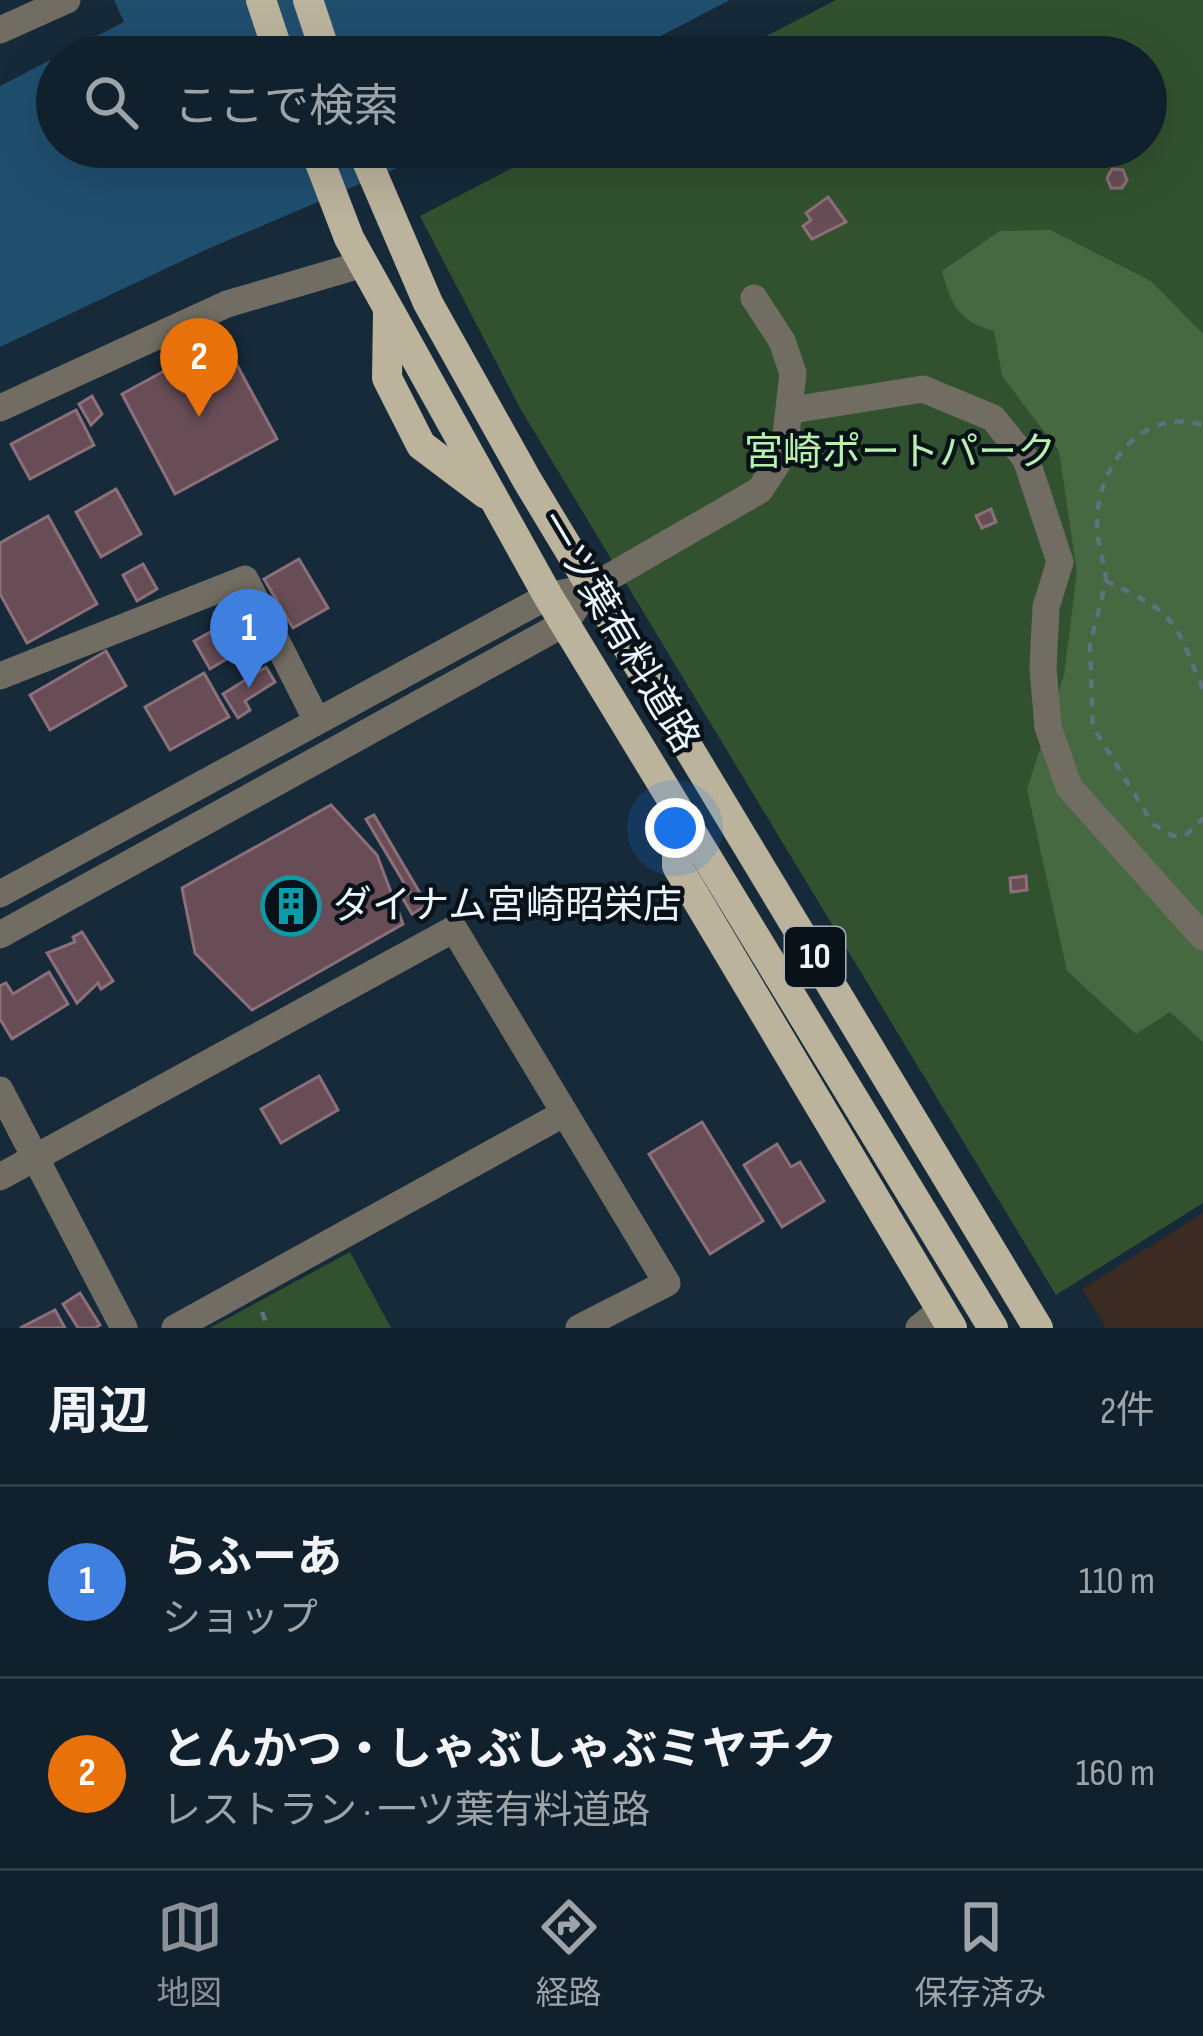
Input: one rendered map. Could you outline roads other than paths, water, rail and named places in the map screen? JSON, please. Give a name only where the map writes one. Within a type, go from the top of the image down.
[{"type":"main road","points":[[261,0],[273,36]]},
{"type":"main road","points":[[308,0],[320,36]]},
{"type":"main road","name":"一ツ葉有料道路","points":[[322,168],[356,251],[557,609],[993,1328]]},
{"type":"main road","name":"一ツ葉有料道路","points":[[369,168],[390,222],[461,362],[1038,1328]]},
{"type":"main road","points":[[677,809],[677,866],[938,1322]]},
{"type":"street","points":[[0,30],[67,0]]},
{"type":"street","points":[[0,408],[356,251]]},
{"type":"street","points":[[0,935],[760,490],[784,453],[792,410],[788,357],[754,298]]},
{"type":"street","points":[[792,410],[923,389],[993,418],[1026,459],[1060,562],[1046,608],[1043,668],[1048,727],[1069,787],[1203,937]]},
{"type":"street","points":[[0,676],[244,580],[316,719]]},
{"type":"street","points":[[0,894],[316,719],[557,609]]},
{"type":"street","points":[[0,1177],[454,929],[667,1283],[578,1328]]},
{"type":"street","points":[[0,1090],[124,1328]]},
{"type":"street","points":[[175,1328],[563,1114]]},
{"type":"water","points":[[114,0],[730,0],[661,36],[97,36],[124,22]]},
{"type":"water","points":[[36,67],[36,168],[397,168],[203,251],[0,347],[0,86]]},
{"type":"place","name":"とんかつ・しゃぶしゃぶミヤチク","points":[[199,417]]},
{"type":"place","name":"らふーあ","points":[[249,688]]},
{"type":"place","name":"ダイナム宮崎昭栄店","points":[[291,906]]},
{"type":"park label","name":"宮崎ポートパーク","points":[[900,453]]}]
